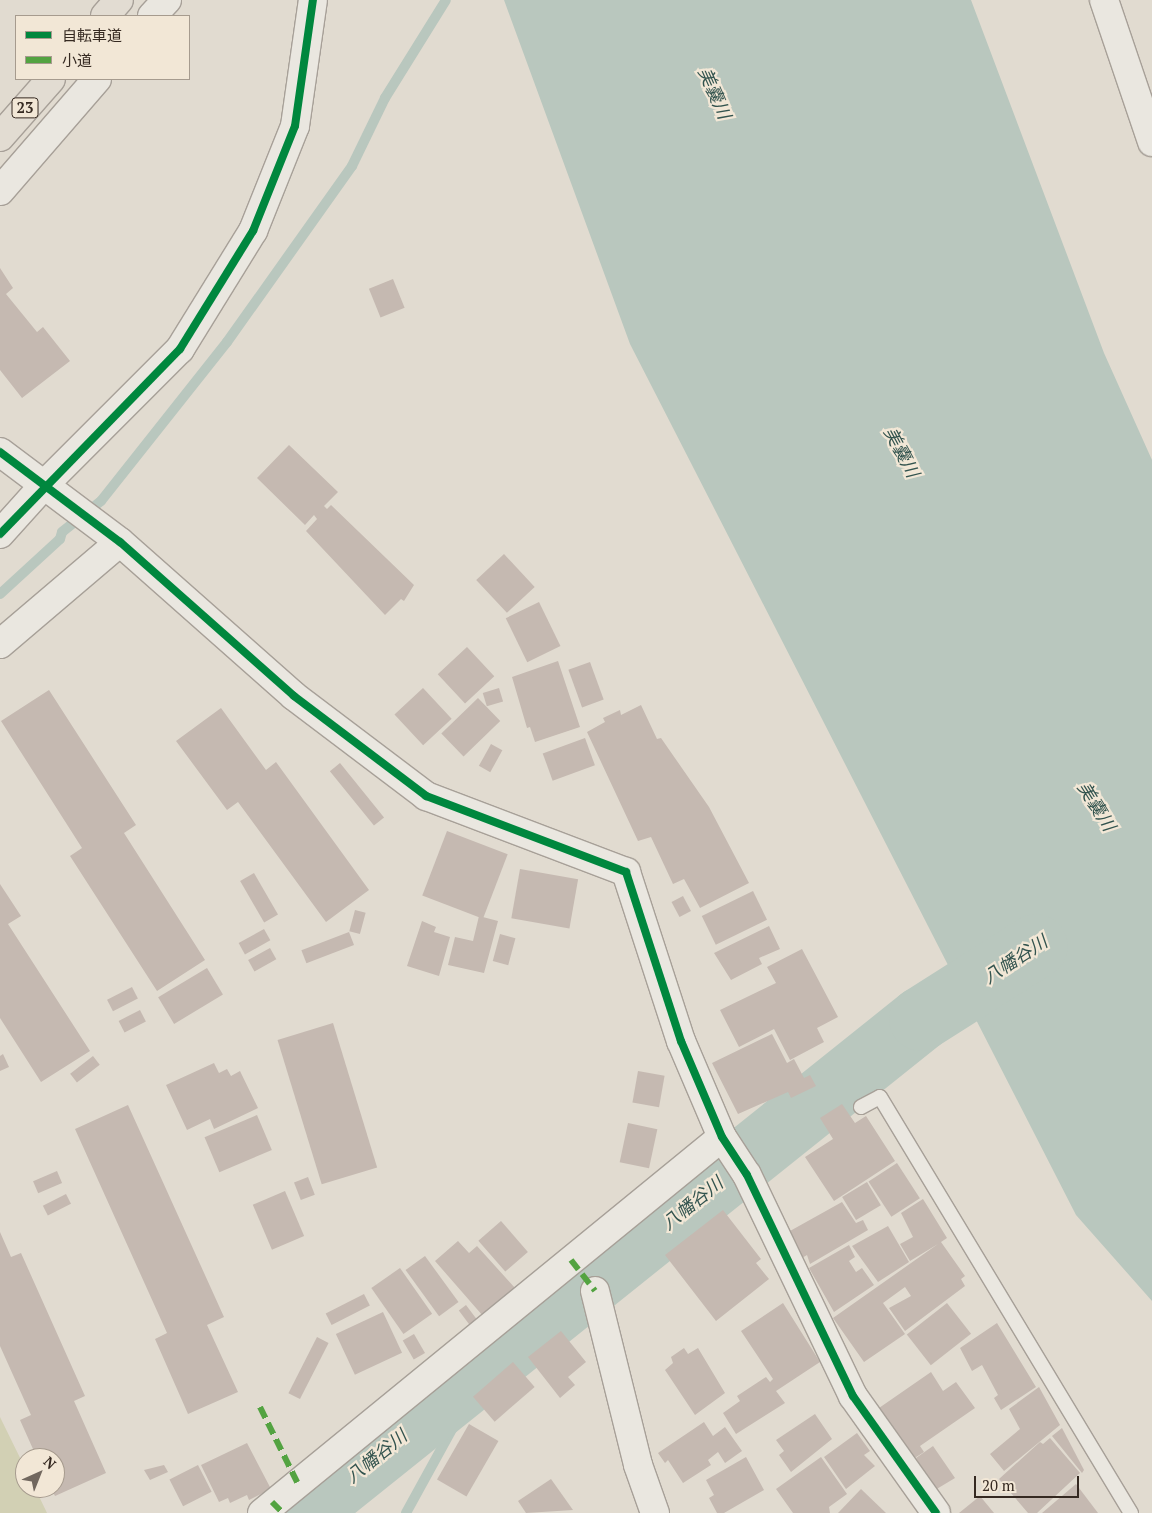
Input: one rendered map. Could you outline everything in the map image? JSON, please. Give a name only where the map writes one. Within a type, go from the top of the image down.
[{"type":"main road","points":[[106,15],[119,0]]},
{"type":"main road","name":"23","points":[[0,137],[50,80]]},
{"type":"street","points":[[153,15],[167,0]]},
{"type":"street","points":[[0,534],[45,484],[180,349],[253,231],[295,126],[313,0]]},
{"type":"street","points":[[1104,0],[1152,142]]},
{"type":"street","points":[[0,191],[97,80]]},
{"type":"street","points":[[0,452],[116,539],[294,696],[426,796],[626,872],[681,1041],[722,1137],[747,1175],[853,1396],[936,1513]]},
{"type":"street","points":[[0,644],[116,539]]},
{"type":"street","points":[[262,1513],[722,1137]]},
{"type":"street","points":[[595,1290],[638,1465],[655,1513]]},
{"type":"lane","points":[[861,1107],[880,1097],[1131,1513]]},
{"type":"shaded area","points":[[0,1417],[15,1448],[15,1498],[40,1498],[47,1513],[0,1513]]},
{"type":"water","name":"美嚢川","points":[[504,0],[971,0],[1104,353],[1152,460],[1152,1301],[1076,1215],[630,344]]},
{"type":"building","points":[[0,268],[13,288],[6,294],[37,332],[43,327],[70,361],[22,398],[0,370]]},
{"type":"building","points":[[393,279],[405,308],[381,317],[369,289]]},
{"type":"building","points":[[289,445],[338,492],[324,506],[327,509],[331,505],[414,585],[404,601],[401,599],[385,615],[306,531],[317,519],[314,515],[305,525],[257,478]]},
{"type":"building","points":[[504,554],[535,587],[507,613],[476,580]]},
{"type":"building","points":[[539,602],[560,646],[527,662],[506,618]]},
{"type":"building","points":[[467,647],[494,676],[465,704],[438,674]]},
{"type":"building","points":[[558,661],[580,727],[535,742],[530,727],[527,728],[512,677]]},
{"type":"building","points":[[590,662],[604,700],[582,707],[568,670]]},
{"type":"building","points":[[423,688],[452,719],[423,745],[394,715]]},
{"type":"building","points":[[499,688],[503,701],[487,706],[483,693]]},
{"type":"building","points":[[49,690],[136,825],[124,833],[205,960],[157,991],[70,856],[82,848],[1,721]]},
{"type":"building","points":[[478,698],[500,721],[464,756],[441,733]]},
{"type":"building","points":[[641,705],[657,739],[661,738],[709,807],[749,883],[700,908],[684,879],[673,884],[651,837],[638,841],[587,732],[605,722],[603,718],[620,710],[621,715]]},
{"type":"building","points":[[221,708],[266,770],[276,762],[369,890],[326,922],[238,802],[227,810],[176,741]]},
{"type":"building","points":[[585,738],[595,765],[553,781],[543,753]]},
{"type":"building","points":[[491,744],[502,750],[490,772],[479,766]]},
{"type":"building","points":[[340,763],[384,817],[374,826],[330,771]]},
{"type":"building","points":[[447,831],[508,854],[483,919],[422,895]]},
{"type":"building","points":[[520,869],[578,879],[569,928],[511,918]]},
{"type":"building","points":[[254,873],[278,915],[264,923],[240,881]]},
{"type":"building","points":[[0,884],[21,916],[8,924],[90,1051],[41,1082],[0,1018]]},
{"type":"building","points":[[753,891],[767,920],[716,945],[702,916]]},
{"type":"building","points":[[683,896],[691,911],[680,917],[672,902]]},
{"type":"building","points":[[355,910],[366,913],[360,934],[349,931]]},
{"type":"building","points":[[479,916],[498,921],[484,973],[448,965],[455,937],[473,941]]},
{"type":"building","points":[[422,921],[436,927],[434,932],[450,937],[439,976],[407,966]]},
{"type":"building","points":[[769,926],[780,949],[759,958],[762,964],[731,980],[714,953]]},
{"type":"building","points":[[264,929],[270,940],[245,954],[239,943]]},
{"type":"building","points":[[349,932],[354,945],[306,963],[301,950]]},
{"type":"building","points":[[500,934],[515,938],[508,965],[493,961]]},
{"type":"building","points":[[270,948],[276,959],[254,971],[248,960]]},
{"type":"building","points":[[802,949],[838,1017],[817,1028],[824,1042],[790,1060],[774,1029],[739,1047],[720,1010],[776,983],[767,967]]},
{"type":"building","points":[[207,968],[223,995],[174,1024],[158,997]]},
{"type":"building","points":[[132,987],[138,999],[113,1011],[107,1000]]},
{"type":"building","points":[[140,1010],[146,1022],[125,1032],[119,1021]]},
{"type":"building","points":[[333,1023],[377,1167],[322,1184],[278,1040]]},
{"type":"building","points":[[772,1034],[787,1063],[794,1059],[804,1078],[810,1075],[816,1086],[791,1098],[788,1092],[738,1114],[712,1063]]},
{"type":"building","points":[[3,1054],[9,1067],[0,1071],[0,1056]]},
{"type":"building","points":[[93,1056],[100,1065],[77,1083],[70,1074]]},
{"type":"building","points":[[214,1063],[219,1073],[227,1069],[231,1076],[240,1071],[258,1108],[214,1129],[210,1119],[187,1130],[166,1085]]},
{"type":"building","points":[[638,1071],[665,1076],[659,1107],[632,1103]]},
{"type":"building","points":[[842,1104],[855,1123],[866,1116],[895,1161],[834,1201],[805,1157],[833,1139],[820,1118]]},
{"type":"building","points":[[128,1105],[224,1317],[207,1325],[238,1392],[188,1414],[155,1339],[167,1333],[75,1129]]},
{"type":"building","points":[[257,1115],[272,1150],[219,1172],[205,1137]]},
{"type":"building","points":[[628,1123],[657,1129],[649,1168],[620,1162]]},
{"type":"building","points":[[897,1163],[920,1198],[891,1217],[868,1182]]},
{"type":"building","points":[[57,1171],[62,1183],[38,1193],[33,1181]]},
{"type":"building","points":[[308,1177],[315,1195],[301,1200],[294,1182]]},
{"type":"building","points":[[867,1182],[881,1205],[856,1220],[842,1197]]},
{"type":"building","points":[[285,1191],[304,1236],[272,1250],[253,1205]]},
{"type":"building","points":[[66,1194],[71,1204],[48,1216],[43,1206]]},
{"type":"building","points":[[923,1199],[947,1238],[941,1242],[965,1276],[961,1279],[965,1286],[905,1331],[889,1308],[911,1296],[905,1287],[883,1303],[905,1334],[864,1362],[833,1318],[938,1244],[910,1261],[900,1244],[913,1237],[901,1213]]},
{"type":"building","points":[[842,1202],[856,1223],[863,1220],[868,1230],[810,1264],[807,1255],[802,1258],[790,1231]]},
{"type":"building","points":[[723,1210],[761,1259],[756,1263],[769,1279],[716,1321],[665,1255]]},
{"type":"building","points":[[501,1221],[528,1252],[505,1272],[478,1241]]},
{"type":"building","points":[[888,1226],[909,1262],[878,1282],[852,1246]]},
{"type":"building","points":[[0,1232],[11,1257],[21,1253],[85,1396],[74,1401],[106,1473],[65,1491],[65,1448],[33,1448],[20,1420],[31,1415],[0,1346]]},
{"type":"building","points":[[458,1241],[469,1253],[477,1246],[515,1288],[483,1316],[435,1261]]},
{"type":"building","points":[[849,1245],[855,1257],[849,1261],[856,1272],[862,1268],[874,1285],[834,1312],[809,1268]]},
{"type":"building","points":[[425,1256],[459,1302],[439,1316],[406,1270]]},
{"type":"building","points":[[400,1268],[432,1314],[403,1334],[371,1288]]},
{"type":"building","points":[[364,1294],[370,1306],[332,1325],[326,1314]]},
{"type":"building","points":[[783,1303],[820,1362],[776,1391],[785,1403],[736,1434],[723,1413],[740,1401],[737,1396],[766,1377],[770,1382],[773,1379],[741,1331]]},
{"type":"building","points":[[947,1303],[971,1334],[931,1365],[907,1334]]},
{"type":"building","points":[[466,1305],[478,1321],[471,1326],[459,1310]]},
{"type":"building","points":[[383,1312],[402,1353],[355,1375],[336,1334]]},
{"type":"building","points":[[997,1323],[1036,1387],[1001,1410],[994,1398],[998,1395],[982,1365],[972,1371],[960,1348]]},
{"type":"building","points":[[561,1331],[586,1362],[568,1377],[575,1385],[560,1398],[528,1357]]},
{"type":"building","points":[[414,1334],[425,1353],[414,1360],[403,1340]]},
{"type":"building","points":[[317,1337],[329,1343],[300,1399],[288,1393]]},
{"type":"building","points":[[684,1348],[688,1354],[698,1348],[725,1393],[695,1415],[665,1370],[673,1363],[671,1357]]},
{"type":"building","points":[[513,1362],[535,1387],[495,1422],[473,1397]]},
{"type":"building","points":[[931,1372],[943,1391],[956,1382],[975,1408],[920,1446],[924,1452],[913,1459],[879,1408]]},
{"type":"building","points":[[1039,1387],[1060,1425],[1004,1471],[990,1454],[1020,1429],[1009,1409]]},
{"type":"building","points":[[815,1414],[832,1439],[791,1472],[779,1455],[784,1451],[776,1440]]},
{"type":"building","points":[[704,1422],[713,1436],[725,1427],[742,1451],[725,1463],[718,1452],[708,1460],[711,1465],[683,1483],[668,1460],[665,1463],[658,1453]]},
{"type":"building","points":[[469,1424],[498,1441],[466,1496],[437,1479]]},
{"type":"building","points":[[1062,1428],[1084,1470],[1082,1473],[1052,1436]]},
{"type":"building","points":[[857,1433],[870,1451],[864,1455],[875,1466],[846,1489],[824,1457]]},
{"type":"building","points":[[1050,1438],[1080,1473],[1037,1513],[1028,1513],[999,1479],[1040,1442],[1043,1444]]},
{"type":"building","points":[[247,1443],[271,1489],[249,1500],[247,1495],[230,1503],[228,1498],[219,1502],[201,1465]]},
{"type":"building","points":[[933,1446],[955,1478],[935,1490],[916,1458]]},
{"type":"building","points":[[746,1457],[764,1490],[724,1513],[717,1513],[709,1498],[714,1495],[706,1480]]},
{"type":"building","points":[[821,1457],[847,1494],[829,1507],[830,1513],[793,1513],[776,1489]]},
{"type":"building","points":[[164,1465],[168,1472],[150,1480],[144,1470]]},
{"type":"building","points":[[198,1465],[212,1492],[183,1506],[169,1480]]},
{"type":"building","points":[[551,1479],[573,1510],[526,1513],[518,1501]]},
{"type":"building","points":[[1076,1484],[1098,1513],[1042,1513]]},
{"type":"building","points":[[861,1489],[886,1513],[838,1513]]},
{"type":"building","points":[[980,1496],[994,1513],[959,1513]]},
{"type":"waterway","points":[[0,594],[60,539],[62,532],[101,501],[227,342],[352,166],[385,98],[446,0]]},
{"type":"waterway","name":"八幡谷川","points":[[304,1513],[921,1019],[1036,946]]},
{"type":"waterway","points":[[406,1513],[467,1402],[461,1388]]},
{"type":"marked path","points":[[571,1260],[595,1291]]},
{"type":"marked path","points":[[260,1407],[297,1482]]},
{"type":"marked path","points":[[272,1502],[283,1513]]},
{"type":"cycle path","points":[[0,534],[180,349],[253,231],[295,126],[313,0]]},
{"type":"cycle path","points":[[0,452],[120,542],[294,696],[426,796],[626,872],[681,1041],[722,1137],[747,1175],[853,1396],[936,1513]]}]
